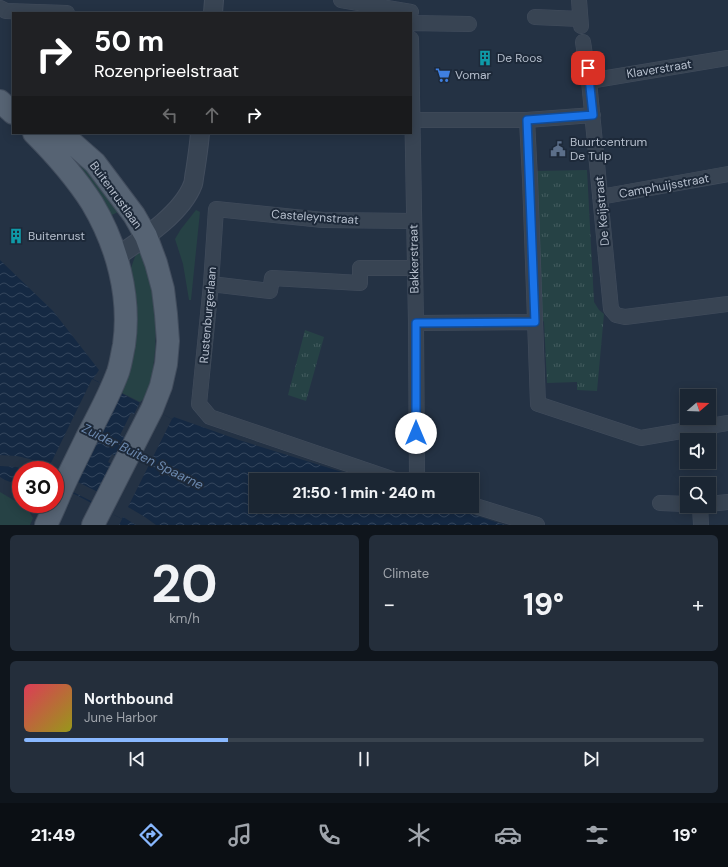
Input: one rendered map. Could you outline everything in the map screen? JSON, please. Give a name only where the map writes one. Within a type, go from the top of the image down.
[{"type":"main road","points":[[0,96],[12,102]]},
{"type":"main road","points":[[0,101],[12,112]]},
{"type":"main road","name":"Buitenrustlaan","points":[[35,134],[49,148],[71,175],[91,203],[107,232],[122,277],[126,305],[126,330],[118,371],[46,525]]},
{"type":"main road","name":"Buitenrustlaan","points":[[62,134],[94,163],[134,215],[146,236],[156,263],[163,288],[166,314],[168,341],[166,364],[161,386],[152,409],[97,517]]},
{"type":"street","points":[[213,12],[214,0]]},
{"type":"street","points":[[341,0],[411,12]]},
{"type":"street","points":[[535,17],[581,22],[579,0]]},
{"type":"street","points":[[0,8],[6,11],[36,12]]},
{"type":"street","points":[[412,12],[469,24]]},
{"type":"street","name":"De Keijstraat","points":[[584,42],[590,81],[611,309],[616,315],[625,317],[728,304]]},
{"type":"street","name":"Klaverstraat","points":[[590,81],[728,58]]},
{"type":"street","points":[[412,120],[527,120],[593,115]]},
{"type":"street","name":"Bakkerstraat","points":[[412,120],[417,473]]},
{"type":"street","points":[[527,120],[538,404],[641,438],[728,423]]},
{"type":"street","points":[[116,257],[146,236],[184,202],[193,184],[197,164],[200,134]]},
{"type":"street","name":"Camphuijsstraat","points":[[600,197],[728,174]]},
{"type":"street","name":"Casteleynstraat","points":[[216,209],[323,220],[414,221]]},
{"type":"street","name":"Rustenburgerlaan","points":[[216,209],[211,284],[199,404],[210,417],[374,473]]},
{"type":"street","points":[[211,284],[270,291],[272,278],[360,283],[360,268],[414,268]]},
{"type":"street","points":[[416,323],[535,322]]},
{"type":"street","points":[[716,503],[728,502]]},
{"type":"street","points":[[660,503],[680,504]]},
{"type":"street","points":[[479,507],[537,525]]},
{"type":"street","points":[[700,513],[701,525]]},
{"type":"green space","points":[[66,151],[95,179],[120,211],[110,216]]},
{"type":"green space","points":[[587,170],[594,302],[599,310],[604,314],[597,391],[577,390],[577,382],[547,383],[544,322],[539,316],[535,171]]},
{"type":"green space","points":[[196,210],[200,212],[191,300],[189,300],[183,264],[175,239]]},
{"type":"green space","points":[[141,248],[154,297],[156,325],[152,378],[145,398],[140,402],[120,392],[130,271],[136,255]]},
{"type":"green space","points":[[305,330],[324,337],[306,401],[288,395]]},
{"type":"green space","points":[[0,492],[12,499],[12,513],[30,513],[33,518],[30,525],[0,525]]},
{"type":"water","name":"Zuider Buiten Spaarne","points":[[0,260],[53,311],[99,370],[93,379],[172,419],[174,417],[239,440],[345,473],[249,473],[249,513],[468,513],[505,525],[119,525],[122,519],[64,489],[64,461],[12,461],[12,483],[0,477]]},
{"type":"pier","points":[[92,379],[102,384],[76,481],[98,492],[113,465],[108,462],[112,454],[117,456],[126,438],[120,435],[131,413],[134,414],[140,402],[172,419],[128,507],[156,525],[136,525],[64,488],[64,461],[52,461]]},
{"type":"pier","points":[[0,455],[17,456],[35,461],[12,461],[12,467],[0,466]]},
{"type":"place","name":"De Roos","points":[[485,58]]},
{"type":"place","name":"Vomar","points":[[443,75]]},
{"type":"place","name":"Buurtcentrum De Tulp","points":[[558,149]]},
{"type":"place","name":"Buitenrust","points":[[16,236]]},
{"type":"route","points":[[416,433],[416,323],[535,322],[527,120],[593,115],[588,68]]}]
